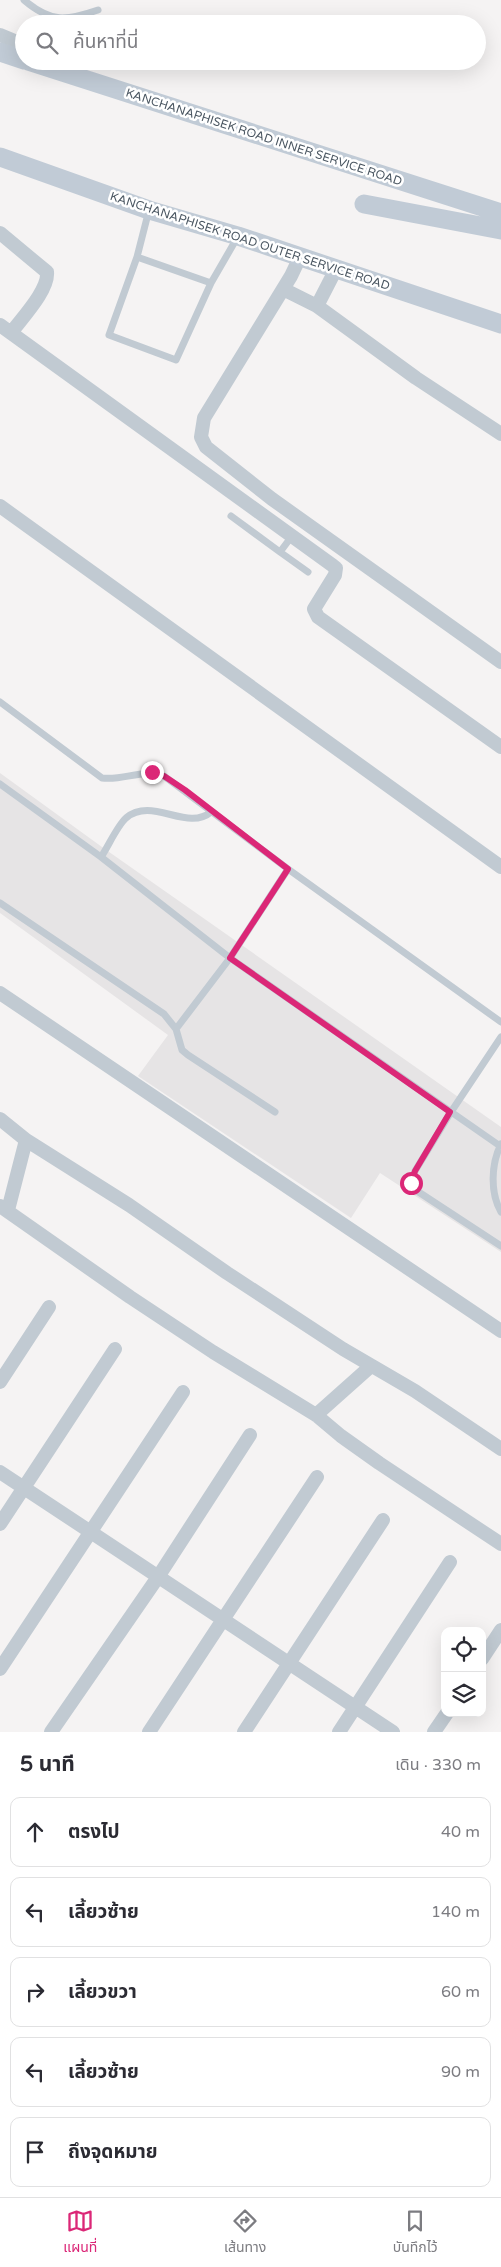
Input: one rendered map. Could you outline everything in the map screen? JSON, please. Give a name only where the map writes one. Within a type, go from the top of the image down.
[{"type":"main road","points":[[0,52],[15,57]]},
{"type":"main road","name":"KANCHANAPHISEK ROAD INNER SERVICE ROAD","points":[[55,70],[501,213]]},
{"type":"main road","name":"KANCHANAPHISEK ROAD OUTER SERVICE ROAD","points":[[0,157],[149,210],[238,236],[501,324]]},
{"type":"main road","points":[[364,204],[501,230]]},
{"type":"street","points":[[0,35],[15,41]]},
{"type":"street","points":[[71,70],[92,82]]},
{"type":"street","points":[[0,162],[27,166]]},
{"type":"street","points":[[0,233],[47,272],[45,284],[38,297],[6,328],[336,568],[335,575],[314,609],[318,617],[501,747]]},
{"type":"street","points":[[300,257],[283,289],[204,418],[201,437],[206,447],[272,499],[501,662]]},
{"type":"street","points":[[317,306],[336,269]]},
{"type":"street","points":[[283,289],[317,306],[416,378],[501,434]]},
{"type":"street","points":[[0,506],[501,867]]},
{"type":"street","points":[[0,993],[501,1331]]},
{"type":"street","points":[[0,1119],[26,1140],[129,1205],[227,1273],[371,1366],[415,1391],[501,1449]]},
{"type":"street","points":[[26,1140],[4,1208],[130,1297],[213,1352],[316,1414],[341,1436],[379,1463],[501,1544]]},
{"type":"street","points":[[0,1382],[49,1307]]},
{"type":"street","points":[[0,1524],[115,1349]]},
{"type":"street","points":[[316,1414],[371,1366]]},
{"type":"street","points":[[0,1668],[183,1392]]},
{"type":"street","points":[[51,1732],[158,1577],[250,1435]]},
{"type":"street","points":[[0,1472],[393,1732]]},
{"type":"street","points":[[149,1732],[317,1477]]},
{"type":"street","points":[[244,1732],[384,1520]]},
{"type":"street","points":[[339,1732],[450,1562]]},
{"type":"street","points":[[486,1653],[501,1630]]},
{"type":"street","points":[[434,1732],[444,1717]]},
{"type":"lane","points":[[24,0],[36,10],[47,15]]},
{"type":"lane","points":[[83,15],[98,10]]},
{"type":"lane","points":[[149,210],[137,257],[110,335],[176,360],[211,283],[238,236]]},
{"type":"lane","points":[[137,257],[211,283]]},
{"type":"lane","points":[[231,516],[308,572]]},
{"type":"lane","points":[[280,552],[292,536]]},
{"type":"lane","points":[[0,702],[102,778],[118,779],[143,773],[158,774],[185,790],[210,812],[501,1022]]},
{"type":"lane","points":[[0,784],[101,858],[230,958],[500,1145],[493,1176],[496,1198],[501,1212]]},
{"type":"lane","points":[[101,858],[125,819],[134,814],[161,811],[196,819],[203,818],[210,812]]},
{"type":"lane","points":[[176,1029],[230,958],[288,869]]},
{"type":"lane","points":[[0,903],[164,1014],[176,1029],[182,1050],[275,1112]]},
{"type":"lane","points":[[501,1037],[450,1112],[415,1171],[412,1186],[501,1246]]},
{"type":"shaded area","points":[[0,773],[102,847],[501,1127],[501,1252],[380,1173],[351,1218],[138,1076],[168,1035],[0,913]]},
{"type":"route","points":[[152,772],[164,776],[185,790],[210,812],[288,869],[230,958],[450,1112],[415,1171],[411,1183]]}]
